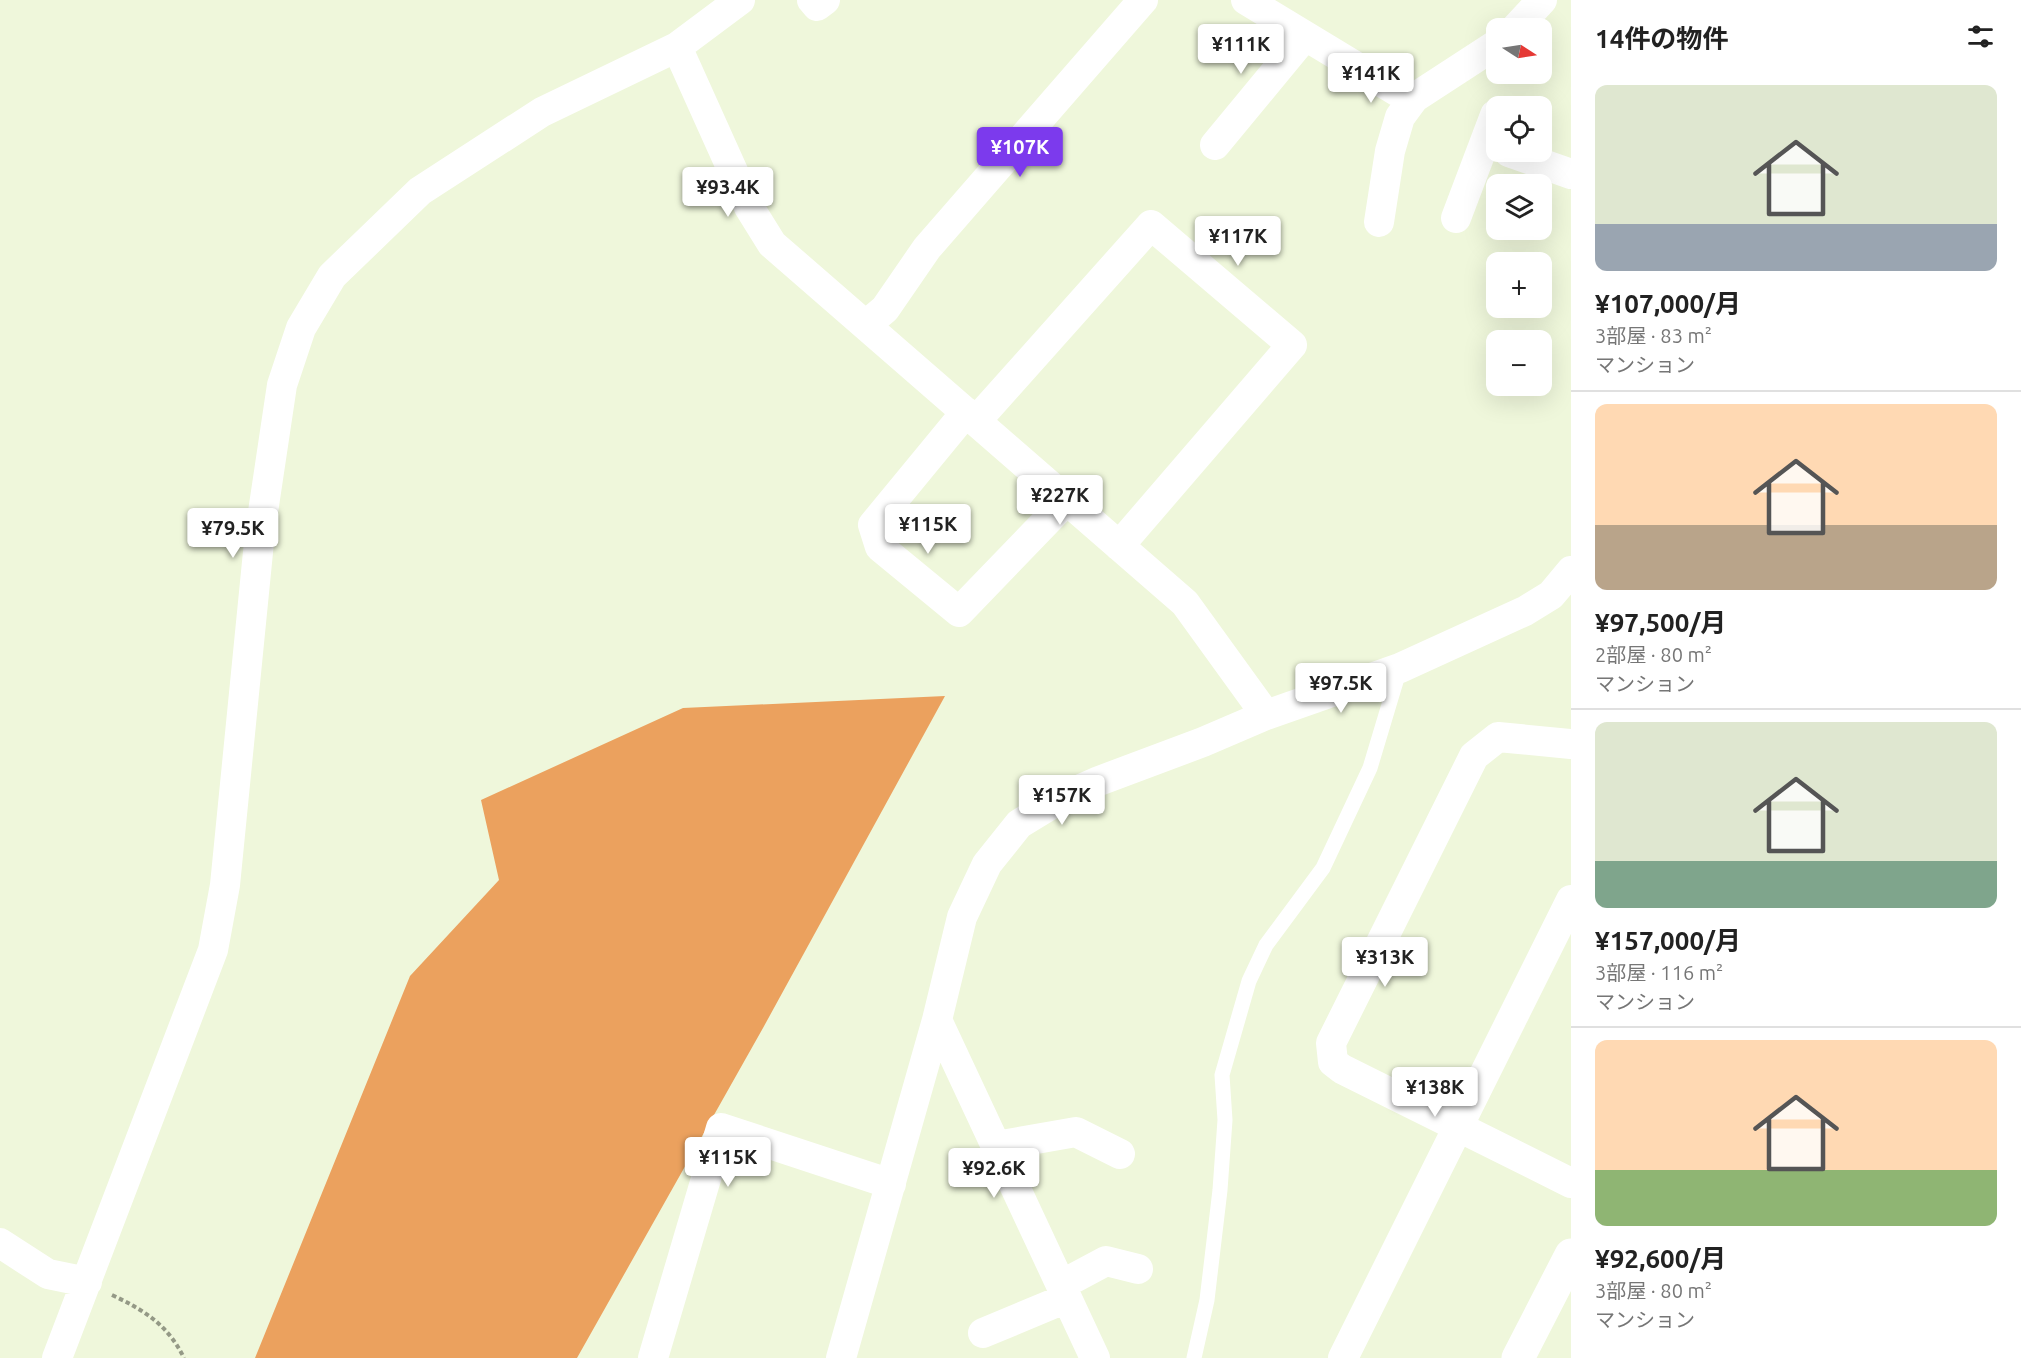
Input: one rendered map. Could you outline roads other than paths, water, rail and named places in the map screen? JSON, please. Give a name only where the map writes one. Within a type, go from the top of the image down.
[{"type":"street","points":[[57,1358],[213,950],[225,885],[260,531],[282,385],[302,328],[332,276],[420,191],[543,112],[677,47],[740,0]]},
{"type":"street","points":[[812,0],[817,6],[825,0]]},
{"type":"street","points":[[866,325],[885,309],[927,248],[1143,0]]},
{"type":"street","points":[[1246,0],[1404,95],[1414,98]]},
{"type":"street","points":[[1525,18],[1542,0]]},
{"type":"street","points":[[1215,145],[1305,36]]},
{"type":"street","points":[[677,47],[749,207],[772,244],[1185,603],[1266,715]]},
{"type":"street","points":[[1379,222],[1390,151],[1400,117],[1414,98],[1486,51]]},
{"type":"street","points":[[1456,218],[1488,162]]},
{"type":"street","points":[[1538,162],[1571,174]]},
{"type":"street","points":[[1067,500],[959,612],[880,547],[873,525],[1151,225],[1292,345],[1119,546]]},
{"type":"street","points":[[841,1358],[937,1020],[962,916],[987,864],[1019,824],[1065,796],[1266,715],[1400,668],[1525,611],[1551,595],[1571,571]]},
{"type":"street","points":[[1571,743],[1498,737],[1474,756],[1331,1043],[1333,1062],[1342,1069],[1571,1183]]},
{"type":"street","points":[[1344,1358],[1571,900]]},
{"type":"street","points":[[937,1020],[1095,1358]]},
{"type":"street","points":[[652,1358],[721,1128],[891,1184]]},
{"type":"street","points":[[996,1146],[1076,1132],[1120,1154]]},
{"type":"street","points":[[0,1243],[48,1274],[87,1282]]},
{"type":"street","points":[[1518,1358],[1571,1255]]},
{"type":"street","points":[[983,1333],[1064,1291],[1106,1261],[1138,1269]]},
{"type":"lane","points":[[1194,1358],[1208,1300],[1220,1190],[1225,1120],[1222,1075],[1249,981],[1266,945],[1323,868],[1370,768],[1400,668]]}]
